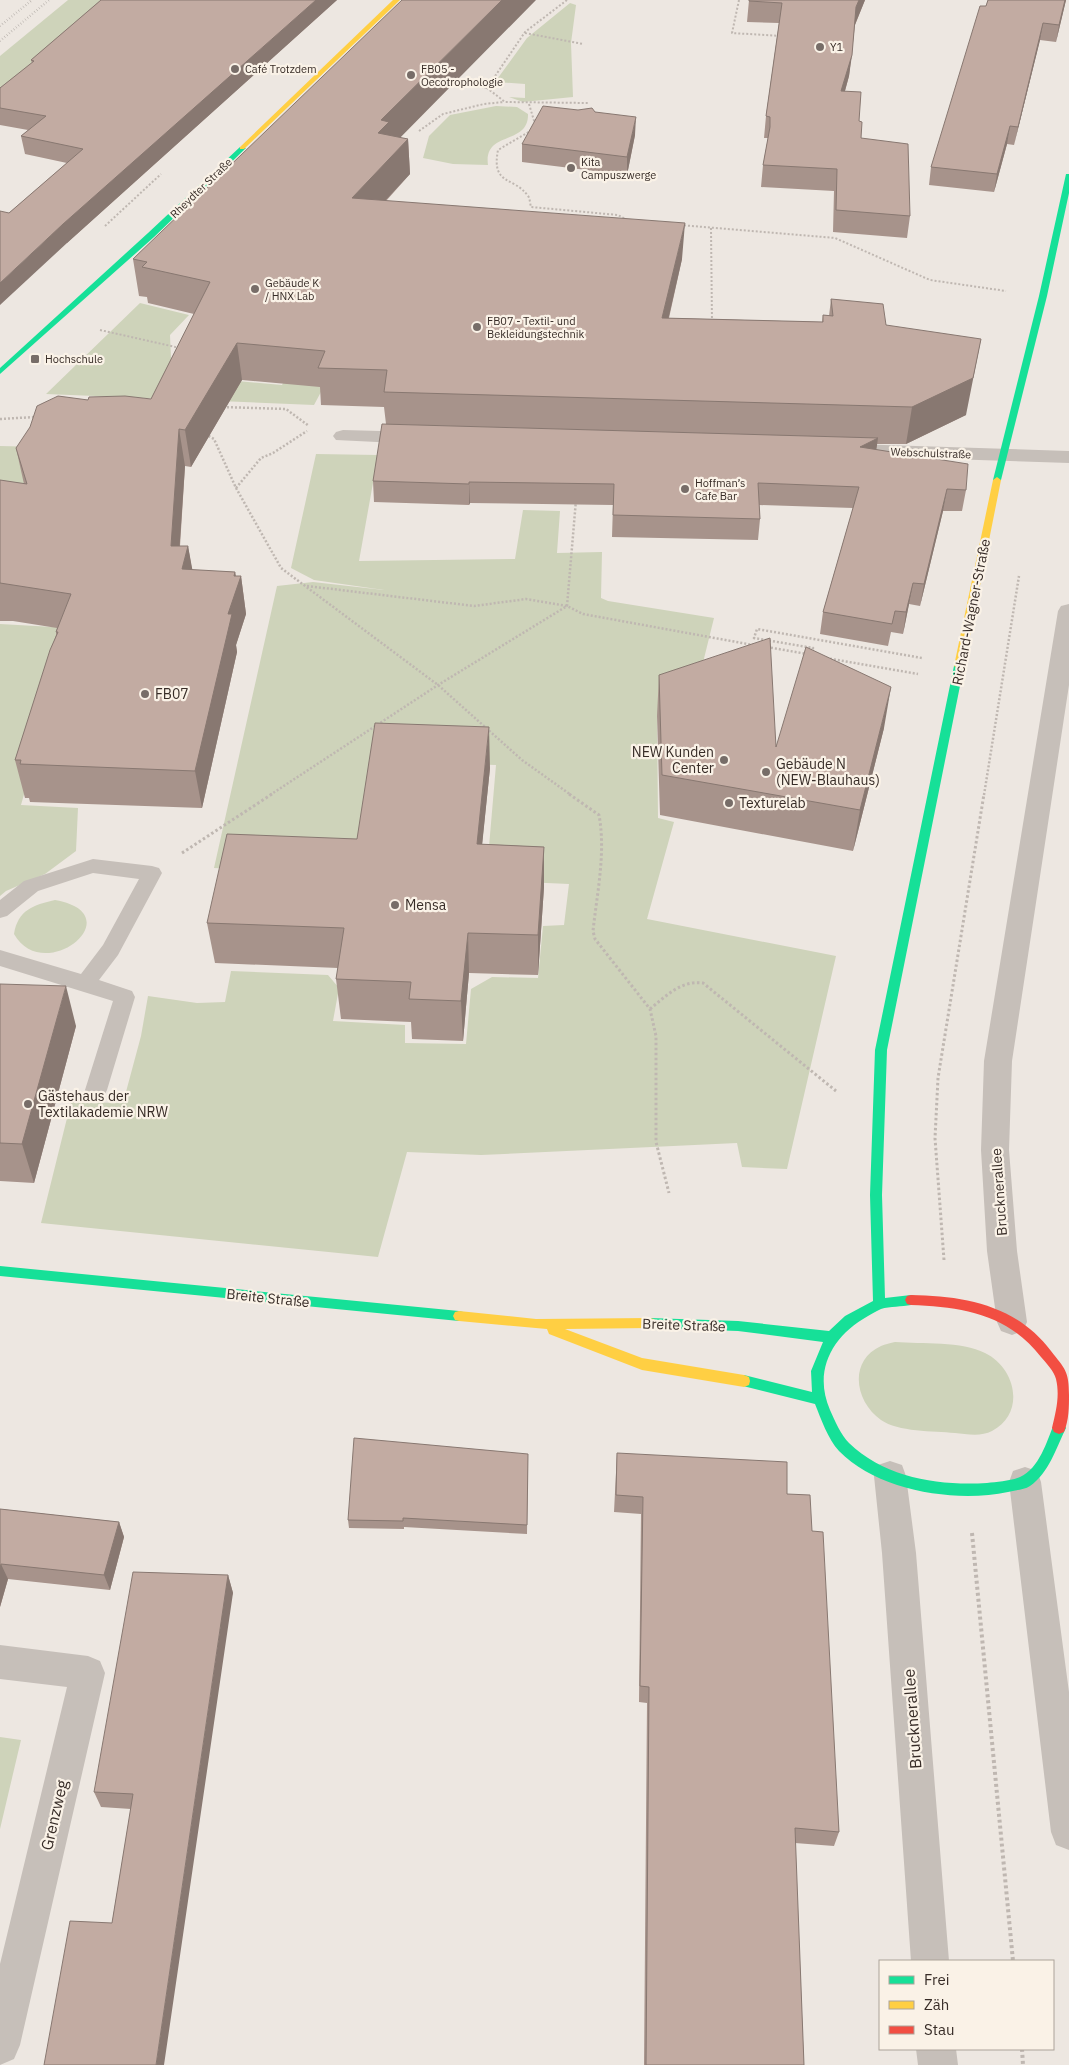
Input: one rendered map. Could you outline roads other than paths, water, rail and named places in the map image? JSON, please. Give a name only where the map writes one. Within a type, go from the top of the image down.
[{"type":"street","name":"Rheydter Straße","points":[[0,372],[151,235],[397,0]]},
{"type":"street","name":"Richard-Wagner-Straße","points":[[879,1304],[876,1195],[882,1050],[1002,455],[1043,296],[1069,176]]},
{"type":"street","points":[[343,436],[442,439]]},
{"type":"street","name":"Webschulstraße","points":[[836,450],[1069,457]]},
{"type":"street","name":"Brucknerallee","points":[[1012,1322],[1002,1251],[995,1150],[998,1061],[1069,611]]},
{"type":"street","name":"Breite Straße","points":[[0,1271],[536,1324],[650,1323],[738,1326],[831,1337]]},
{"type":"street","points":[[911,1300],[947,1301],[980,1309],[1012,1322],[1039,1345],[1066,1376],[1065,1424],[1041,1467],[1025,1482],[997,1488],[968,1490],[922,1486],[890,1476],[863,1462],[843,1446],[829,1422],[819,1399],[817,1371],[831,1337],[849,1320],[879,1304],[911,1300]]},
{"type":"street","name":"Breite Straße","points":[[536,1324],[642,1364],[729,1378],[819,1399]]},
{"type":"street","name":"Brucknerallee","points":[[890,1476],[899,1553],[930,1960]]},
{"type":"street","points":[[1025,1482],[1069,1832]]},
{"type":"street","name":"Grenzweg","points":[[0,1662],[88,1673],[0,2044]]},
{"type":"street","points":[[936,2050],[938,2065]]},
{"type":"lane","points":[[0,911],[31,886],[93,866],[152,873],[111,950],[84,983]]},
{"type":"lane","points":[[0,958],[125,997],[96,1090]]},
{"type":"railway","points":[[0,26],[32,0]]},
{"type":"railway","points":[[0,41],[49,0]]},
{"type":"place","name":"Y1","points":[[820,47]]},
{"type":"place","name":"Café Trotzdem","points":[[235,69]]},
{"type":"place","name":"FB05 - Oecotrophologie","points":[[411,75]]},
{"type":"place","name":"Kita Campuszwerge","points":[[571,168]]},
{"type":"place","name":"Gebäude K / HNX Lab","points":[[255,289]]},
{"type":"place","name":"FB07 - Textil- und Bekleidungstechnik","points":[[477,327]]},
{"type":"place","name":"Hochschule","points":[[35,359]]},
{"type":"place","name":"Hoffman’s Cafe Bar","points":[[685,489]]},
{"type":"place","name":"FB07","points":[[145,694]]},
{"type":"place","name":"NEW Kunden Center","points":[[724,760]]},
{"type":"place","name":"Gebäude N (NEW-Blauhaus)","points":[[766,772]]},
{"type":"place","name":"Texturelab","points":[[729,803]]},
{"type":"place","name":"Mensa","points":[[395,905]]},
{"type":"place","name":"Gästehaus der Textilakademie NRW","points":[[28,1104]]}]
